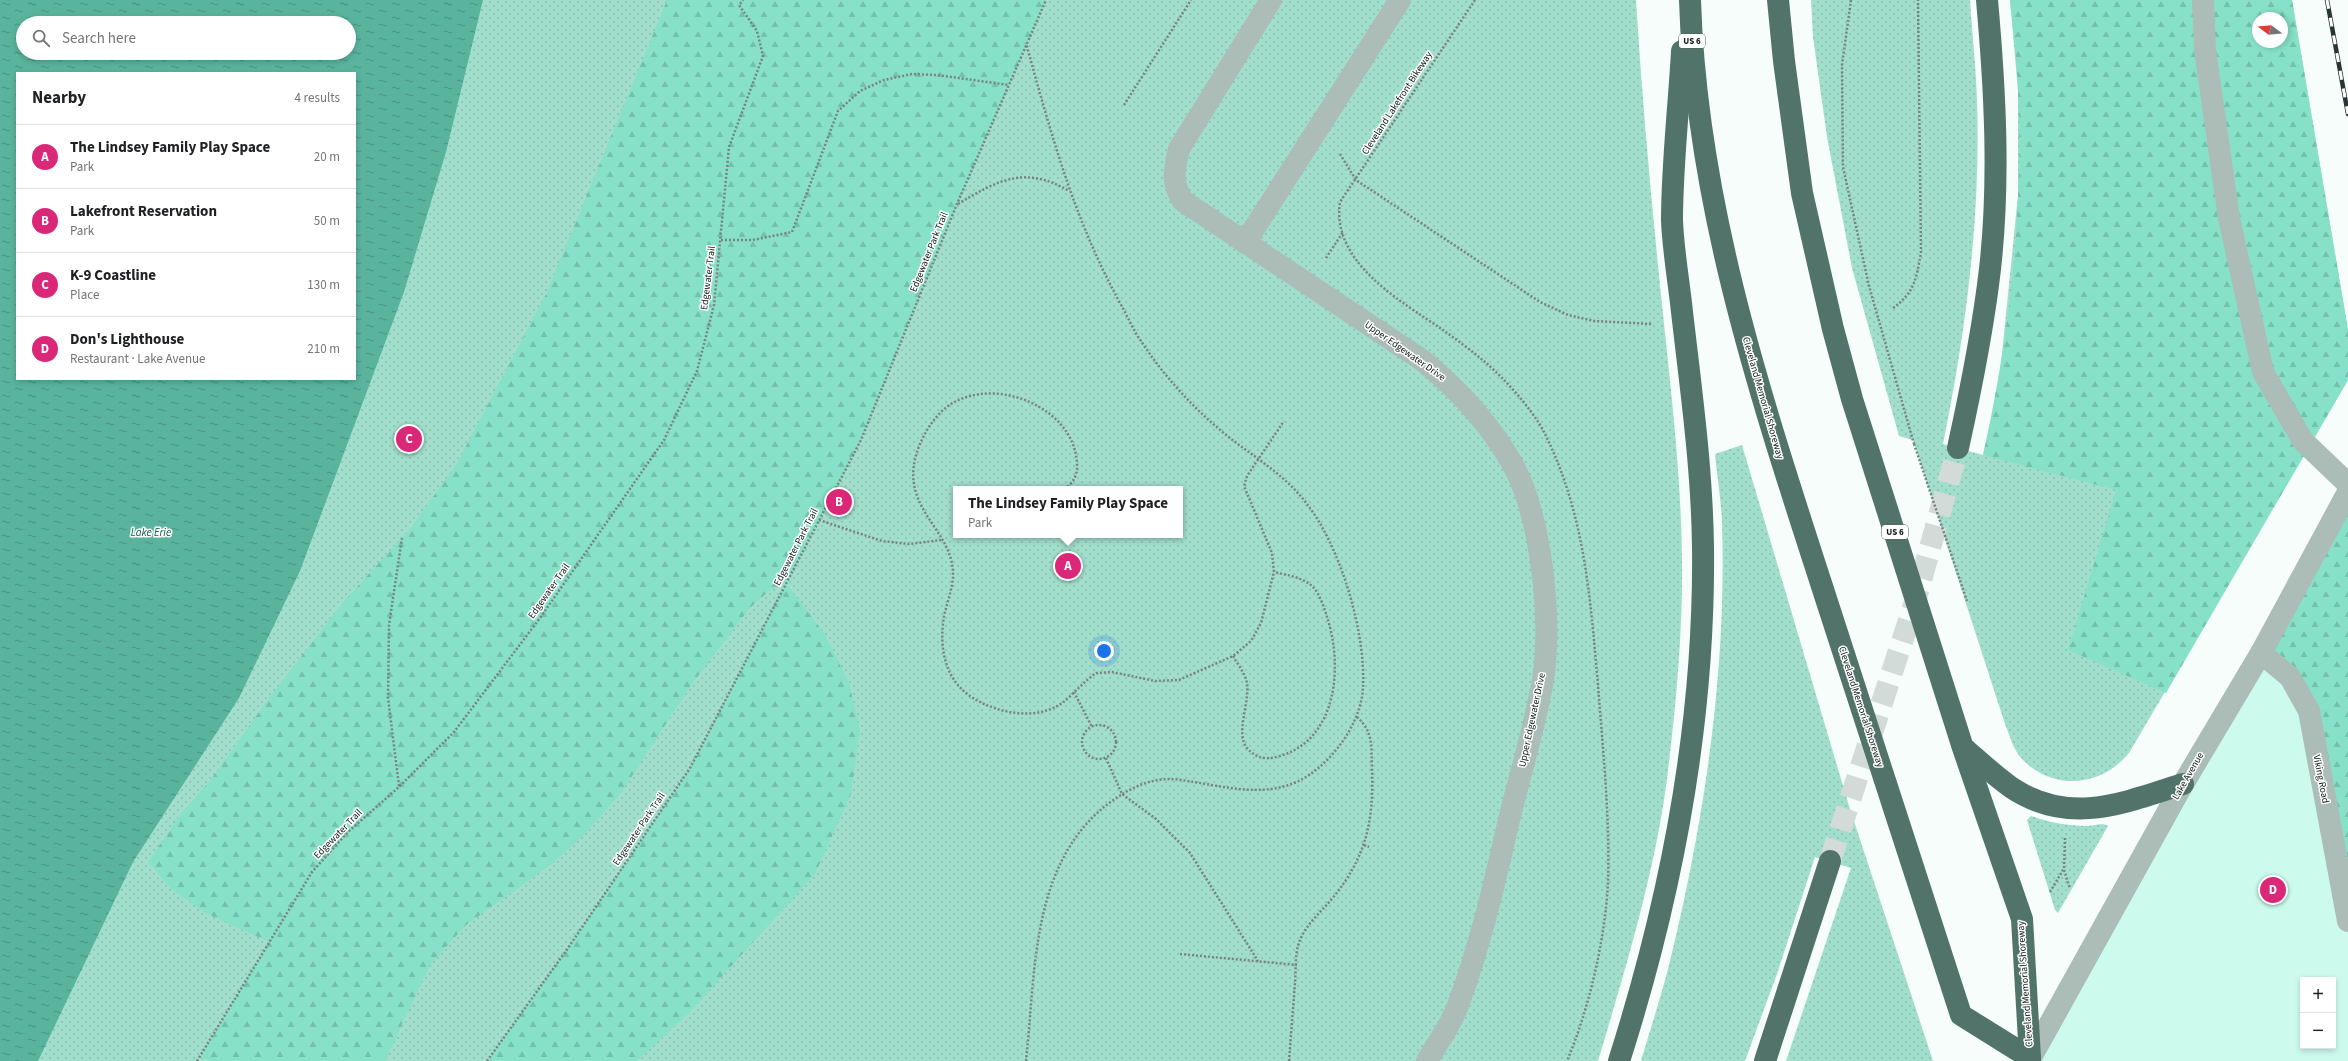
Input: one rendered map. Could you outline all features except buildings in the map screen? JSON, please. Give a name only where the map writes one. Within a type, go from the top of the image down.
[{"type":"highway","points":[[1619,1061],[1651,950],[1669,874],[1690,751],[1697,671],[1703,550],[1701,491],[1672,221],[1685,0]]},
{"type":"highway","name":"Cleveland Memorial Shoreway","points":[[1690,0],[1696,83],[1717,220],[1733,292],[1773,436],[1961,1015],[2029,1060]]},
{"type":"highway","name":"Cleveland Memorial Shoreway","points":[[1778,0],[1786,76],[1802,193],[1833,329],[1852,399],[1963,748],[2022,919],[2029,1060]]},
{"type":"highway","points":[[1958,448],[1981,328],[1990,269],[1994,211],[1996,158],[1994,99],[1987,0]]},
{"type":"highway","points":[[1963,748],[2012,788],[2049,805],[2067,809],[2084,810],[2104,807],[2184,784]]},
{"type":"highway","points":[[1765,1061],[1830,861]]},
{"type":"street","name":"Upper Edgewater Drive","points":[[1271,0],[1179,149],[1174,174],[1175,188],[1183,201],[1422,360],[1448,381],[1489,428],[1512,465],[1526,499],[1538,543],[1544,587],[1546,634],[1543,680],[1491,895],[1457,1010],[1427,1061]]},
{"type":"street","points":[[1245,243],[1400,0]]},
{"type":"street","points":[[2203,0],[2206,50],[2229,218],[2263,372],[2303,441],[2348,484]]},
{"type":"street","name":"Lake Avenue","points":[[2029,1060],[2184,784],[2261,653],[2348,492]]},
{"type":"street","name":"Viking Road","points":[[2261,653],[2290,677],[2309,711],[2348,921]]},
{"type":"path","name":"Edgewater Trail","points":[[197,1061],[312,872],[348,832],[399,786],[454,732],[540,618],[664,440],[697,371],[714,306],[729,147],[763,56],[757,31],[739,4],[743,0]]},
{"type":"path","name":"Edgewater Park Trail","points":[[486,1061],[568,948],[690,768],[861,440],[957,204],[1046,0]]},
{"type":"path","points":[[1124,105],[1191,0]]},
{"type":"path","name":"Cleveland Lakefront Bikeway","points":[[1338,216],[1340,202],[1475,0]]},
{"type":"path","points":[[1851,0],[1842,65],[1843,167],[1868,286],[1914,444],[1967,601]]},
{"type":"path","points":[[1892,308],[1906,298],[1916,282],[1921,253],[1918,0]]},
{"type":"path","points":[[1026,43],[1053,143],[1096,259],[1142,344],[1187,400],[1229,437],[1281,475],[1308,504],[1334,552],[1347,580],[1360,644],[1363,682],[1363,690],[1356,716],[1349,731],[1328,759],[1311,774],[1289,785],[1264,790],[1246,791],[1177,779],[1152,780],[1129,789],[1099,810],[1074,838],[1052,881],[1039,928],[1026,1061]]},
{"type":"path","points":[[721,240],[753,240],[792,232],[838,111],[860,91],[884,80],[912,74],[937,75],[1009,85]]},
{"type":"path","points":[[957,204],[987,187],[1013,178],[1035,177],[1051,180],[1070,192]]},
{"type":"path","points":[[1356,180],[1540,302],[1568,315],[1594,321],[1656,324]]},
{"type":"path","points":[[1068,486],[1074,481],[1077,468],[1077,452],[1069,433],[1056,417],[1035,404],[1014,396],[989,394],[963,398],[942,411],[926,430],[916,454],[913,476],[917,497],[949,550],[953,566],[952,583],[944,616],[942,645],[947,669],[963,691],[986,706],[1009,713],[1039,713],[1065,701],[1096,673],[1112,672],[1155,682],[1180,680],[1233,656],[1251,641],[1262,623],[1274,572],[1272,553],[1244,486],[1246,476],[1284,421]]},
{"type":"path","points":[[819,520],[882,541],[909,544],[942,540]]},
{"type":"path","points":[[399,786],[388,691],[389,625],[402,538]]},
{"type":"path","points":[[1233,656],[1247,682],[1241,735],[1246,746],[1256,756],[1268,759],[1286,754],[1304,744],[1318,727],[1329,706],[1335,682],[1336,657],[1330,628],[1322,603],[1313,587],[1297,577],[1274,572]]},
{"type":"path","points":[[1074,692],[1092,727]]},
{"type":"path","points":[[1289,1061],[1298,946],[1309,924],[1341,887],[1355,867],[1364,846],[1371,819],[1373,800],[1371,740],[1366,724],[1356,716]]},
{"type":"path","points":[[1103,726],[1112,731],[1114,735],[1116,746],[1111,755],[1106,758],[1095,758],[1089,756],[1083,746],[1084,735],[1092,727],[1103,726]]},
{"type":"path","points":[[1106,758],[1122,794],[1156,819],[1190,853],[1258,961]]},
{"type":"path","points":[[2065,831],[2064,870],[2070,889]]},
{"type":"path","points":[[1364,846],[1370,847]]},
{"type":"path","points":[[2050,892],[2064,870]]},
{"type":"path","points":[[1180,954],[1297,966]]},
{"type":"shaded area","points":[[0,0],[1636,0],[1650,185],[1680,492],[1682,558],[1681,613],[1673,724],[1662,814],[1638,921],[1598,1061],[0,1061]]},
{"type":"shaded area","points":[[1811,0],[1970,0],[1977,100],[1977,186],[1965,316],[1959,359],[1943,444],[1983,455],[1999,384],[2018,195],[2018,91],[2010,0],[2292,0],[2348,330],[2348,380],[2129,753],[2106,773],[2078,781],[2063,781],[2049,777],[2036,770],[2023,760],[2010,738],[1913,440],[1899,436],[1852,268],[1827,137],[1813,37]]},
{"type":"shaded area","points":[[1742,445],[1849,806],[1933,1061],[1786,1061],[1851,868],[1815,857],[1777,974],[1745,1061],[1641,1061],[1665,981],[1681,914],[1702,803],[1717,691],[1723,578],[1722,522],[1715,454]]},
{"type":"shaded area","points":[[2261,653],[2290,677],[2348,921],[2348,1061],[2029,1061]]},
{"type":"shaded area","points":[[2031,816],[2045,821],[2066,825],[2087,826],[2103,824],[2108,826],[2058,913],[2055,910],[2027,820]]},
{"type":"green space","points":[[667,0],[1046,0],[957,204],[861,440],[786,583],[824,633],[849,683],[860,731],[851,794],[815,874],[689,1013],[637,1061],[487,1061],[568,948],[690,768],[785,583],[770,590],[750,608],[692,684],[621,793],[586,833],[553,863],[465,926],[430,965],[385,1061],[210,1061],[200,1057],[269,942],[207,914],[171,889],[148,862],[180,815],[212,778],[269,698],[344,601],[410,529],[457,463],[546,294]]},
{"type":"green space","points":[[2010,0],[2292,0],[2348,330],[2348,380],[2166,693],[2068,650],[2116,490],[1983,455],[2000,366],[2012,274],[2019,182],[2017,68]]},
{"type":"green space","points":[[2348,492],[2348,921],[2309,711],[2261,653]]},
{"type":"water","name":"Lake Erie","points":[[0,0],[483,0],[446,152],[404,292],[300,571],[239,698],[133,862],[38,1061],[0,1061]]},
{"type":"tunnel","points":[[1830,861],[1914,605],[1958,448]]},
{"type":"railway","points":[[2327,0],[2348,114]]},
{"type":"place","name":"K-9 Coastline","points":[[409,439]]},
{"type":"place","name":"Lakefront Reservation","points":[[839,502]]},
{"type":"place","name":"The Lindsey Family Play Space","points":[[1068,566]]},
{"type":"place","name":"Don's Lighthouse","points":[[2273,890]]}]
